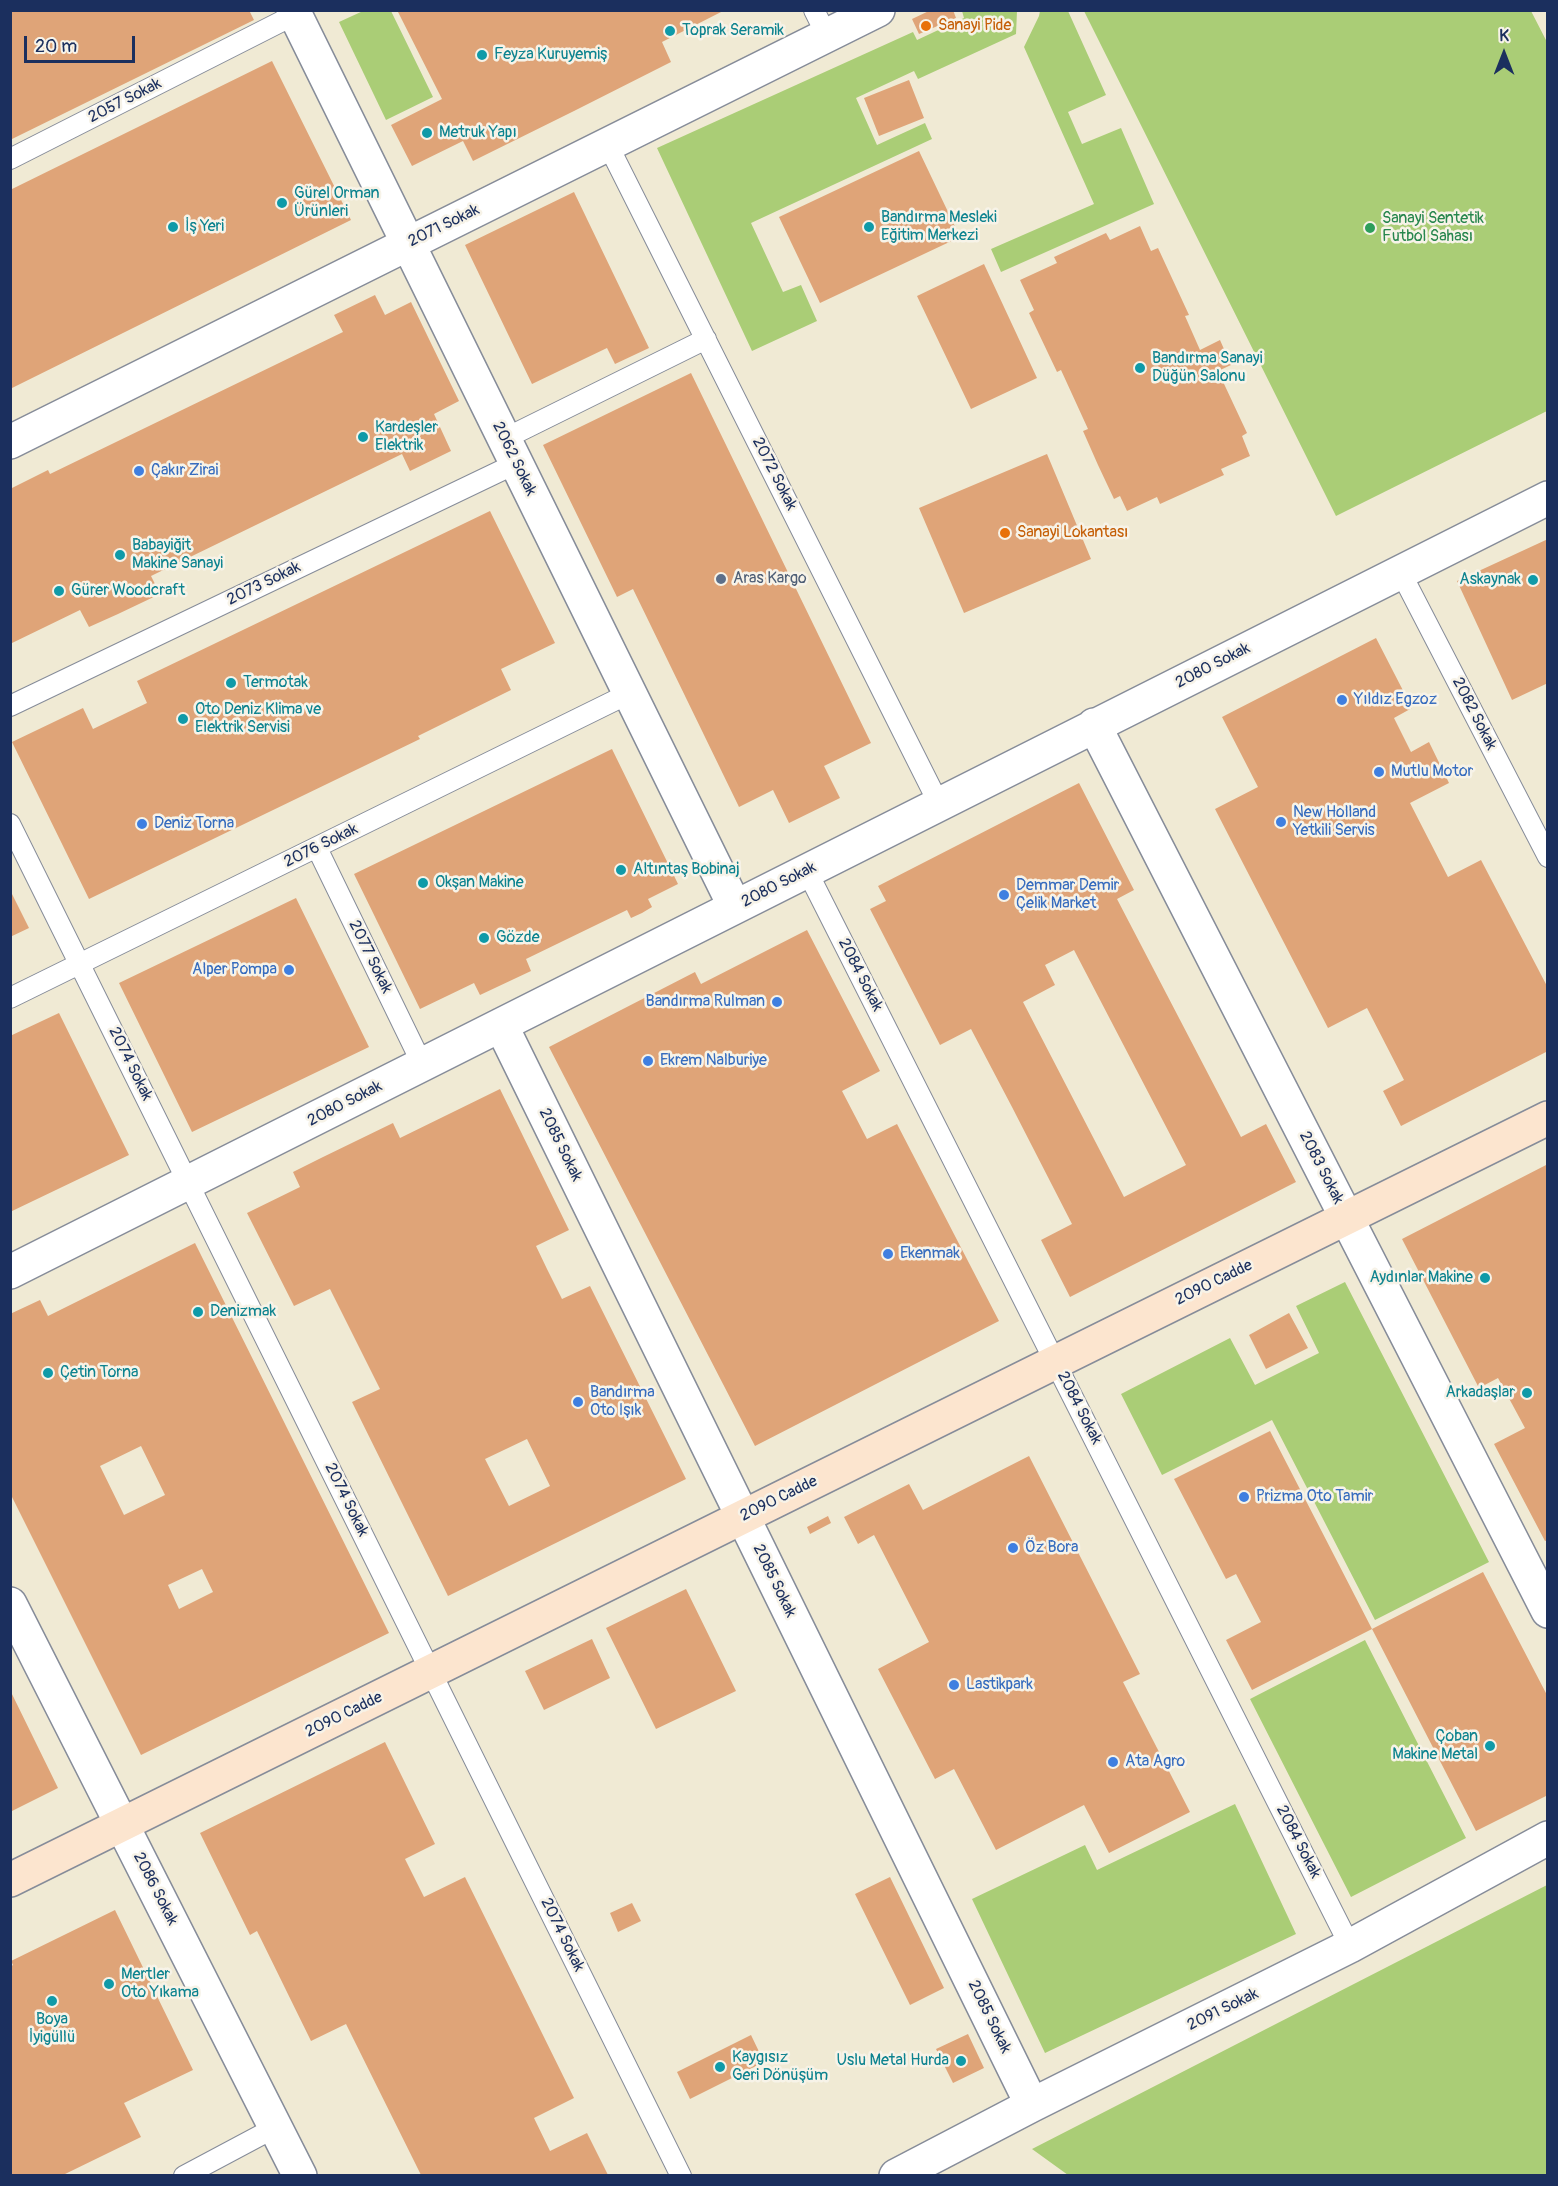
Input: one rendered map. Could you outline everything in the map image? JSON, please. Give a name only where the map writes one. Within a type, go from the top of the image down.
[{"type":"street","name":"2071 Sokak","points":[[10,442],[608,145],[820,23],[878,10]]},
{"type":"street","name":"2062 Sokak","points":[[297,12],[408,244],[735,907]]},
{"type":"street","name":"2080 Sokak","points":[[10,1272],[1548,498]]},
{"type":"street","name":"2083 Sokak","points":[[1094,725],[1548,1611]]},
{"type":"street","name":"2085 Sokak","points":[[501,1025],[1032,2105]]},
{"type":"street","name":"2090 Cadde","points":[[10,1880],[1548,1118]]},
{"type":"street","name":"2086 Sokak","points":[[10,1604],[300,2175]]},
{"type":"street","name":"2091 Sokak","points":[[896,2175],[1350,1947],[1548,1838]]},
{"type":"lane","name":"2057 Sokak","points":[[10,159],[297,12]]},
{"type":"lane","name":"2072 Sokak","points":[[608,145],[939,804]]},
{"type":"lane","name":"2073 Sokak","points":[[10,706],[511,451],[706,339]]},
{"type":"lane","name":"2082 Sokak","points":[[1400,572],[1548,857]]},
{"type":"lane","name":"2076 Sokak","points":[[10,998],[630,693]]},
{"type":"lane","name":"2074 Sokak","points":[[10,824],[681,2175]]},
{"type":"lane","name":"2077 Sokak","points":[[317,848],[423,1066]]},
{"type":"lane","name":"2084 Sokak","points":[[807,871],[1350,1947]]},
{"type":"lane","points":[[184,2175],[276,2127]]},
{"type":"green space","points":[[363,11],[391,11],[433,97],[386,120],[339,22]]},
{"type":"green space","points":[[962,11],[1017,11],[1016,34],[918,79],[914,71],[856,98],[877,145],[925,123],[932,139],[751,223],[783,292],[801,285],[817,321],[752,351],[657,148],[913,32],[917,40],[964,18]]},
{"type":"green space","points":[[1040,11],[1068,11],[1106,95],[1068,112],[1082,144],[1121,128],[1154,204],[1001,272],[991,249],[1094,204],[1024,47]]},
{"type":"green space","name":"Sanayi Sentetik Futbol Sahası","points":[[1084,11],[1531,11],[1548,44],[1547,411],[1336,516]]},
{"type":"green space","points":[[1345,1282],[1489,1562],[1375,1620],[1272,1420],[1162,1475],[1121,1394],[1230,1338],[1255,1385],[1319,1353],[1296,1306]]},
{"type":"green space","points":[[1365,1640],[1466,1838],[1351,1897],[1250,1699]]},
{"type":"green space","points":[[1235,1804],[1296,1934],[1045,2053],[972,1899],[1085,1845],[1097,1870]]},
{"type":"green space","points":[[1547,1885],[1547,2175],[1068,2175],[1032,2149]]},
{"type":"building","points":[[10,10],[249,10],[254,20],[10,140]]},
{"type":"building","points":[[397,10],[725,10],[662,42],[671,62],[574,111],[473,161],[463,141],[412,166],[391,125],[442,99]]},
{"type":"building","name":"Sanayi Pide","points":[[931,10],[953,10],[956,18],[919,34],[912,19]]},
{"type":"building","points":[[272,61],[351,220],[10,389],[10,190]]},
{"type":"building","points":[[909,80],[924,118],[879,136],[864,98]]},
{"type":"building","name":"Bandırma Mesleki Eğitim Merkezi","points":[[919,151],[960,237],[820,303],[779,217]]},
{"type":"building","points":[[574,192],[649,348],[615,364],[607,348],[532,384],[465,245]]},
{"type":"building","name":"Bandırma Sanayi Düğün Salonu","points":[[1140,226],[1151,251],[1158,248],[1189,315],[1185,316],[1200,350],[1220,340],[1231,365],[1218,371],[1247,433],[1242,436],[1250,456],[1221,469],[1224,475],[1160,504],[1157,497],[1127,511],[1120,496],[1114,499],[1098,465],[1083,431],[1088,429],[1061,370],[1057,372],[1029,313],[1034,310],[1020,280],[1057,263],[1054,257],[1106,233],[1110,240]]},
{"type":"building","points":[[984,264],[1037,378],[971,409],[917,296]]},
{"type":"building","points":[[375,295],[385,315],[411,302],[459,401],[434,414],[451,451],[410,471],[402,454],[151,576],[160,594],[89,627],[80,610],[10,644],[10,489],[48,470],[50,474],[343,332],[334,315]]},
{"type":"building","points":[[691,373],[871,743],[824,766],[840,798],[789,823],[773,790],[739,807],[633,589],[617,597],[543,445]]},
{"type":"building","name":"Sanayi Lokantası","points":[[1047,454],[1091,559],[964,613],[919,508]]},
{"type":"building","points":[[490,511],[555,643],[501,669],[511,690],[418,736],[420,739],[89,899],[12,742],[83,708],[93,729],[147,703],[137,681]]},
{"type":"building","points":[[1548,539],[1548,683],[1512,700],[1457,581]]},
{"type":"building","points":[[1376,638],[1412,708],[1394,718],[1411,752],[1429,742],[1449,783],[1410,803],[1448,877],[1481,860],[1548,988],[1548,1051],[1401,1126],[1383,1091],[1404,1080],[1367,1008],[1328,1028],[1215,809],[1258,787],[1222,717]]},
{"type":"building","points":[[612,749],[678,884],[648,899],[652,907],[642,913],[631,918],[627,910],[526,959],[531,971],[480,995],[474,983],[420,1009],[354,874]]},
{"type":"building","points":[[1079,783],[1134,890],[1117,899],[1241,1137],[1266,1124],[1296,1182],[1070,1297],[1041,1240],[1072,1224],[971,1029],[940,1045],[870,909],[886,901],[878,886]],"holes":[[[1074,950],[1186,1165],[1124,1197],[1023,1002],[1055,985],[1045,965]]]},
{"type":"building","points":[[10,890],[29,928],[10,937]]},
{"type":"building","points":[[296,898],[369,1047],[192,1132],[119,983]]},
{"type":"building","points":[[807,930],[880,1071],[842,1091],[867,1139],[897,1124],[999,1321],[755,1446],[549,1047],[695,972],[701,984]]},
{"type":"building","points":[[59,1013],[129,1155],[10,1212],[10,1036]]},
{"type":"building","points":[[500,1089],[569,1230],[536,1246],[562,1299],[590,1286],[686,1479],[448,1596],[352,1402],[380,1389],[330,1289],[294,1306],[247,1213],[300,1187],[293,1172],[321,1158],[393,1123],[400,1138]],"holes":[[[527,1439],[550,1486],[509,1506],[485,1459]]]},
{"type":"building","name":"Aydınlar Makine","points":[[1548,1164],[1548,1540],[1545,1541],[1494,1444],[1525,1428],[1498,1378],[1479,1388],[1402,1239]]},
{"type":"building","points":[[195,1243],[389,1633],[141,1755],[10,1493],[10,1314],[40,1300],[48,1316]],"holes":[[[141,1446],[165,1495],[124,1515],[100,1466]],[[202,1569],[213,1592],[179,1609],[168,1585]]]},
{"type":"building","points":[[1289,1313],[1308,1348],[1266,1369],[1249,1335]]},
{"type":"building","points":[[1270,1431],[1372,1629],[1252,1690],[1226,1640],[1261,1622],[1236,1574],[1226,1579],[1174,1479]]},
{"type":"building","points":[[1029,1456],[1140,1674],[1123,1682],[1190,1812],[1109,1853],[1084,1805],[996,1850],[954,1769],[935,1779],[878,1669],[929,1642],[874,1535],[858,1544],[844,1517],[909,1484],[923,1510]]},
{"type":"building","points":[[828,1516],[831,1523],[810,1534],[807,1527]]},
{"type":"building","name":"Çoban Makine Metal","points":[[1483,1572],[1548,1697],[1548,1795],[1476,1831],[1372,1629]]},
{"type":"building","points":[[686,1589],[736,1691],[656,1729],[606,1628]]},
{"type":"building","points":[[592,1639],[610,1678],[544,1710],[525,1671]]},
{"type":"building","points":[[10,1690],[58,1788],[10,1812]]},
{"type":"building","points":[[385,1742],[435,1844],[405,1859],[424,1897],[465,1877],[574,2098],[534,2118],[550,2151],[587,2133],[608,2175],[421,2175],[346,2024],[311,2041],[257,1931],[250,1935],[200,1833]]},
{"type":"building","points":[[890,1877],[944,1988],[910,2005],[855,1894]]},
{"type":"building","points":[[632,1903],[641,1921],[618,1932],[610,1913]]},
{"type":"building","points":[[115,1910],[193,2070],[124,2103],[141,2137],[63,2175],[10,2175],[10,1967],[13,1965],[11,1961]]},
{"type":"building","name":"Uslu Metal Hurda","points":[[968,2034],[984,2068],[953,2083],[936,2049]]},
{"type":"building","name":"Kaygısız Geri Dönüşüm","points":[[751,2035],[764,2062],[690,2099],[677,2072]]},
{"type":"place","name":"Sanayi Pide","points":[[926,26]]},
{"type":"place","name":"Toprak Seramik","points":[[670,31]]},
{"type":"place","name":"Feyza Kuruyemiş","points":[[482,55]]},
{"type":"place","name":"Metruk Yapı","points":[[427,133]]},
{"type":"place","name":"Gürel Orman Ürünleri","points":[[282,203]]},
{"type":"place","name":"İş Yeri","points":[[173,227]]},
{"type":"place","name":"Bandırma Mesleki Eğitim Merkezi","points":[[869,227]]},
{"type":"place","name":"Sanayi Sentetik Futbol Sahası","points":[[1370,228]]},
{"type":"place","name":"Bandırma Sanayi Düğün Salonu","points":[[1140,368]]},
{"type":"place","name":"Kardeşler Elektrik","points":[[363,437]]},
{"type":"place","name":"Çakır Zirai","points":[[139,471]]},
{"type":"place","name":"Sanayi Lokantası","points":[[1005,533]]},
{"type":"place","name":"Babayiğit Makine Sanayi","points":[[120,555]]},
{"type":"place","name":"Aras Kargo","points":[[721,579]]},
{"type":"place","name":"Askaynak","points":[[1533,580]]},
{"type":"place","name":"Gürer Woodcraft","points":[[59,591]]},
{"type":"place","name":"Termotak","points":[[231,683]]},
{"type":"place","name":"Yıldız Egzoz","points":[[1342,700]]},
{"type":"place","name":"Oto Deniz Klima ve Elektrik Servisi","points":[[183,719]]},
{"type":"place","name":"Mutlu Motor","points":[[1379,772]]},
{"type":"place","name":"New Holland Yetkili Servis","points":[[1281,822]]},
{"type":"place","name":"Deniz Torna","points":[[142,824]]},
{"type":"place","name":"Altıntaş Bobinaj","points":[[621,870]]},
{"type":"place","name":"Okşan Makine","points":[[423,883]]},
{"type":"place","name":"Demmar Demir Çelik Market","points":[[1004,895]]},
{"type":"place","name":"Gözde","points":[[484,938]]},
{"type":"place","name":"Alper Pompa","points":[[289,970]]},
{"type":"place","name":"Bandırma Rulman","points":[[777,1002]]},
{"type":"place","name":"Ekrem Nalburiye","points":[[648,1061]]},
{"type":"place","name":"Ekenmak","points":[[888,1254]]},
{"type":"place","name":"Aydınlar Makine","points":[[1485,1278]]},
{"type":"place","name":"Denizmak","points":[[198,1312]]},
{"type":"place","name":"Çetin Torna","points":[[48,1373]]},
{"type":"place","name":"Arkadaşlar","points":[[1527,1393]]},
{"type":"place","name":"Bandırma Oto Işık","points":[[578,1402]]},
{"type":"place","name":"Prizma Oto Tamir","points":[[1244,1497]]},
{"type":"place","name":"Öz Bora","points":[[1013,1548]]},
{"type":"place","name":"Lastikpark","points":[[954,1685]]},
{"type":"place","name":"Çoban Makine Metal","points":[[1490,1746]]},
{"type":"place","name":"Ata Agro","points":[[1113,1762]]},
{"type":"place","name":"Mertler Oto Yıkama","points":[[109,1984]]},
{"type":"place","name":"Boya İyigüllü","points":[[52,2001]]},
{"type":"place","name":"Uslu Metal Hurda","points":[[961,2061]]},
{"type":"place","name":"Kaygısız Geri Dönüşüm","points":[[720,2067]]}]
